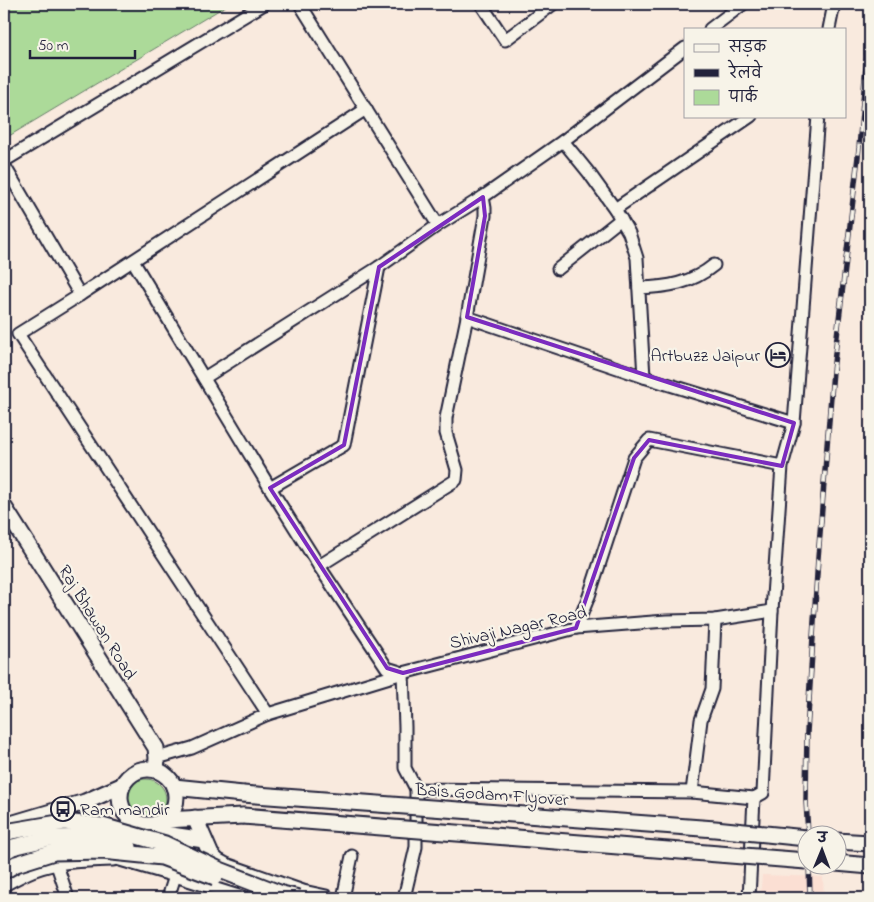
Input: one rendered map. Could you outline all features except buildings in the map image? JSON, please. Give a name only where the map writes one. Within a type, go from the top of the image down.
[{"type":"main road","name":"Raj Bhawan Road","points":[[4,508],[156,748],[156,764]]},
{"type":"main road","points":[[4,883],[32,869],[56,862],[113,858],[155,825],[171,813],[175,805],[174,787],[156,764],[148,769],[139,770],[132,774],[125,779],[121,786],[120,804],[124,813],[138,824],[155,825],[195,818],[243,816],[796,860]]},
{"type":"main road","points":[[4,826],[85,802],[121,786]]},
{"type":"main road","name":"Bais Godam Flyover","points":[[174,787],[796,837]]},
{"type":"main road","points":[[195,818],[211,855],[217,862],[302,896]]},
{"type":"main road","points":[[4,834],[10,831],[64,822],[102,826],[165,844],[220,870],[282,894],[326,898]]},
{"type":"main road","points":[[155,825],[204,840]]},
{"type":"main road","points":[[4,852],[50,838],[96,837],[162,857],[270,898]]},
{"type":"main road","points":[[846,842],[870,843]]},
{"type":"main road","points":[[4,871],[16,864],[54,852],[102,851],[162,857]]},
{"type":"main road","points":[[846,864],[864,865],[870,875]]},
{"type":"street","points":[[4,161],[264,4]]},
{"type":"street","points":[[300,4],[438,225]]},
{"type":"street","points":[[482,4],[505,40],[553,4]]},
{"type":"street","points":[[711,28],[743,4]]},
{"type":"street","points":[[829,28],[834,4]]},
{"type":"street","points":[[204,378],[380,267],[438,225],[483,197],[563,141],[684,49]]},
{"type":"street","points":[[268,714],[18,334],[366,109]]},
{"type":"street","points":[[615,209],[747,118]]},
{"type":"street","points":[[416,789],[692,792],[754,798],[763,793],[772,611],[782,466],[794,423],[818,118]]},
{"type":"street","points":[[563,141],[615,209],[629,233],[637,258],[644,377]]},
{"type":"street","points":[[4,165],[80,295]]},
{"type":"street","points":[[319,566],[456,480],[457,470],[446,432],[446,418],[485,216],[483,197]]},
{"type":"street","points":[[558,268],[621,219]]},
{"type":"street","points":[[133,261],[319,566],[387,668],[403,673],[405,768],[416,789],[416,847],[404,898]]},
{"type":"street","points":[[638,288],[666,287],[685,282],[705,273],[714,266]]},
{"type":"street","points":[[270,488],[344,445],[380,267]]},
{"type":"street","points":[[467,317],[644,377],[794,423]]},
{"type":"street","points":[[576,628],[589,596],[634,458],[649,440],[782,466]]},
{"type":"street","name":"Shivaji Nagar Road","points":[[156,764],[268,714],[403,673],[576,628],[666,621],[715,620],[772,611]]},
{"type":"street","points":[[692,792],[701,720],[712,689],[715,620]]},
{"type":"street","points":[[750,898],[754,798]]},
{"type":"street","points":[[168,898],[175,876],[211,855]]},
{"type":"street","points":[[342,898],[352,856]]},
{"type":"street","points":[[113,858],[245,898]]},
{"type":"street","points":[[56,862],[68,898]]},
{"type":"highlighted area","points":[[483,197],[485,216],[467,317],[794,423],[782,466],[649,440],[634,458],[576,628],[403,673],[387,668],[270,488],[344,445],[379,267]]},
{"type":"shaded area","points":[[762,875],[823,877],[824,898],[760,898]]},
{"type":"green space","points":[[4,4],[229,4],[4,139]]},
{"type":"green space","points":[[150,779],[157,782],[163,788],[166,799],[165,807],[157,816],[150,819],[142,819],[135,816],[127,807],[126,795],[129,788],[138,780]]},
{"type":"railway","points":[[807,824],[807,732],[818,558],[833,371],[859,148],[870,20]]},
{"type":"railway","points":[[809,874],[810,898]]},
{"type":"place","name":"Artbuzz Jaipur","points":[[778,355]]},
{"type":"place","name":"Ram mandir","points":[[63,809]]}]
